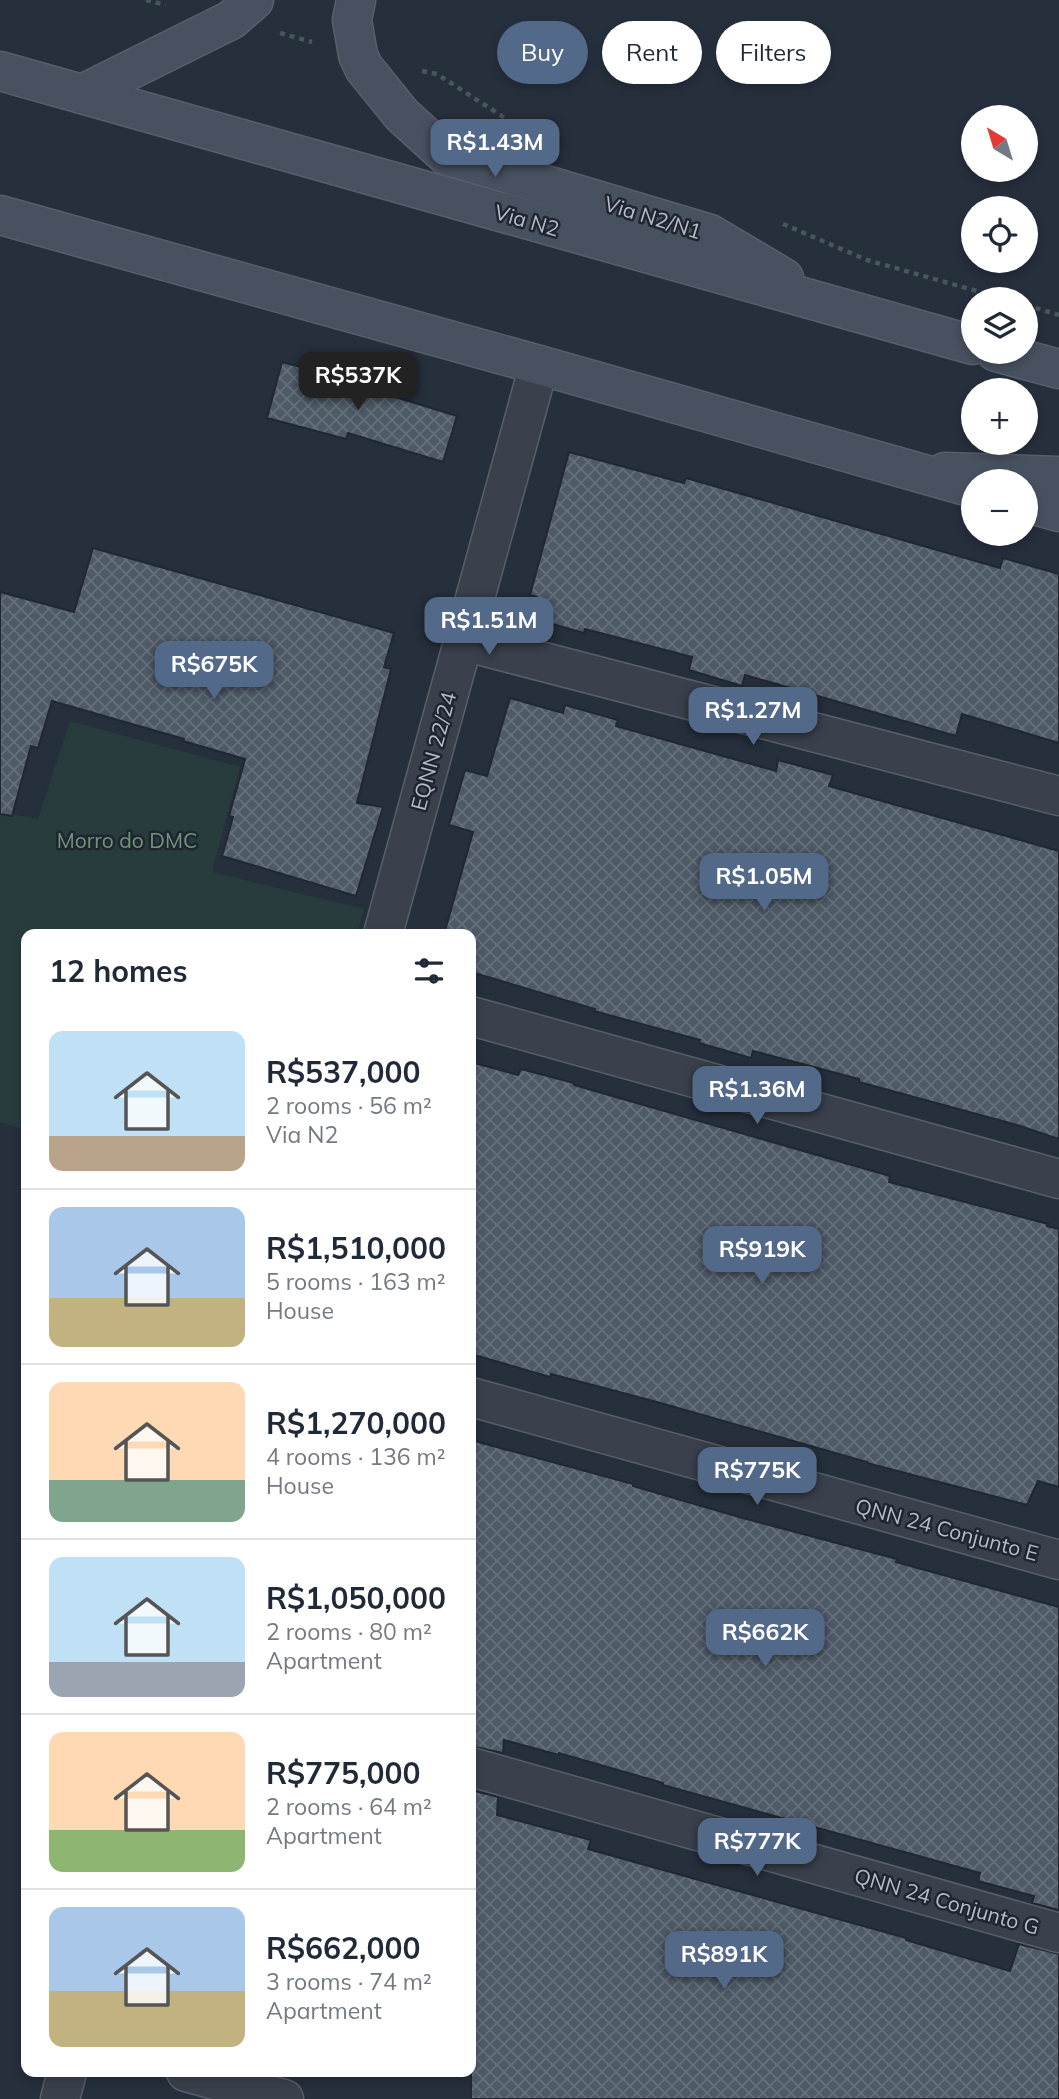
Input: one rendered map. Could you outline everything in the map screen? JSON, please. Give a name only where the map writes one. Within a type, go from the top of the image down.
[{"type":"main road","name":"Via N2/N1","points":[[356,0],[352,20],[358,55],[364,68],[402,115],[446,155],[710,233],[828,304]]},
{"type":"main road","points":[[82,94],[243,10]]},
{"type":"main road","name":"Via N2","points":[[0,71],[961,342]]},
{"type":"main road","points":[[0,215],[961,484]]},
{"type":"main road","points":[[1038,363],[1059,369]]},
{"type":"main road","points":[[915,471],[1059,476]]},
{"type":"main road","points":[[1038,506],[1059,512]]},
{"type":"street","name":"EQNN 22/24","points":[[384,929],[539,365]]},
{"type":"street","points":[[463,641],[1059,796]]},
{"type":"street","points":[[476,1017],[1059,1179]]},
{"type":"street","name":"QNN 24 Conjunto E","points":[[476,1398],[1059,1560]]},
{"type":"street","name":"QNN 24 Conjunto G","points":[[476,1768],[1059,1933]]},
{"type":"street","points":[[60,2099],[66,2077]]},
{"type":"street","points":[[204,2077],[284,2099]]},
{"type":"path","points":[[146,0],[243,10],[358,55],[437,75],[530,134]]},
{"type":"path","points":[[779,223],[867,260],[963,287]]},
{"type":"path","points":[[1038,309],[1059,315]]},
{"type":"green space","name":"Morro do DMC","points":[[70,721],[240,767],[212,872],[364,909],[358,929],[21,929],[21,1128],[0,1122],[0,812],[38,819]]},
{"type":"building","points":[[282,362],[361,383],[360,386],[457,416],[443,462],[348,433],[346,439],[267,418]]},
{"type":"building","points":[[569,452],[684,483],[686,478],[1000,568],[1003,558],[1059,574],[1059,743],[962,714],[956,736],[745,675],[742,686],[689,670],[692,657],[585,629],[584,633],[531,618],[537,597],[530,595]]},
{"type":"building","points":[[93,548],[394,633],[384,667],[391,669],[357,803],[383,807],[356,896],[222,856],[233,817],[229,816],[245,759],[52,701],[38,748],[31,746],[12,816],[0,814],[0,592],[74,612]]},
{"type":"building","points":[[510,698],[563,713],[565,705],[618,720],[616,726],[776,771],[778,760],[833,775],[829,786],[1059,851],[1059,1139],[859,1082],[859,1079],[753,1051],[751,1058],[699,1043],[700,1040],[594,1011],[595,1009],[476,973],[476,929],[445,929],[473,832],[449,825],[465,770],[487,776]]},
{"type":"building","points":[[476,1063],[518,1075],[521,1069],[574,1083],[890,1176],[889,1182],[1059,1229],[1059,1487],[1038,1481],[1027,1505],[867,1463],[657,1402],[551,1374],[550,1377],[476,1355]]},
{"type":"building","points":[[476,1441],[1059,1607],[1059,1910],[1032,1903],[1034,1896],[978,1881],[980,1873],[663,1785],[559,1753],[504,1740],[503,1753],[476,1747]]},
{"type":"building","points":[[476,1791],[498,1797],[497,1815],[591,1840],[588,1849],[906,1938],[1010,1971],[1019,1944],[1059,1954],[1059,2099],[471,2099],[471,2077],[476,2077]]}]
